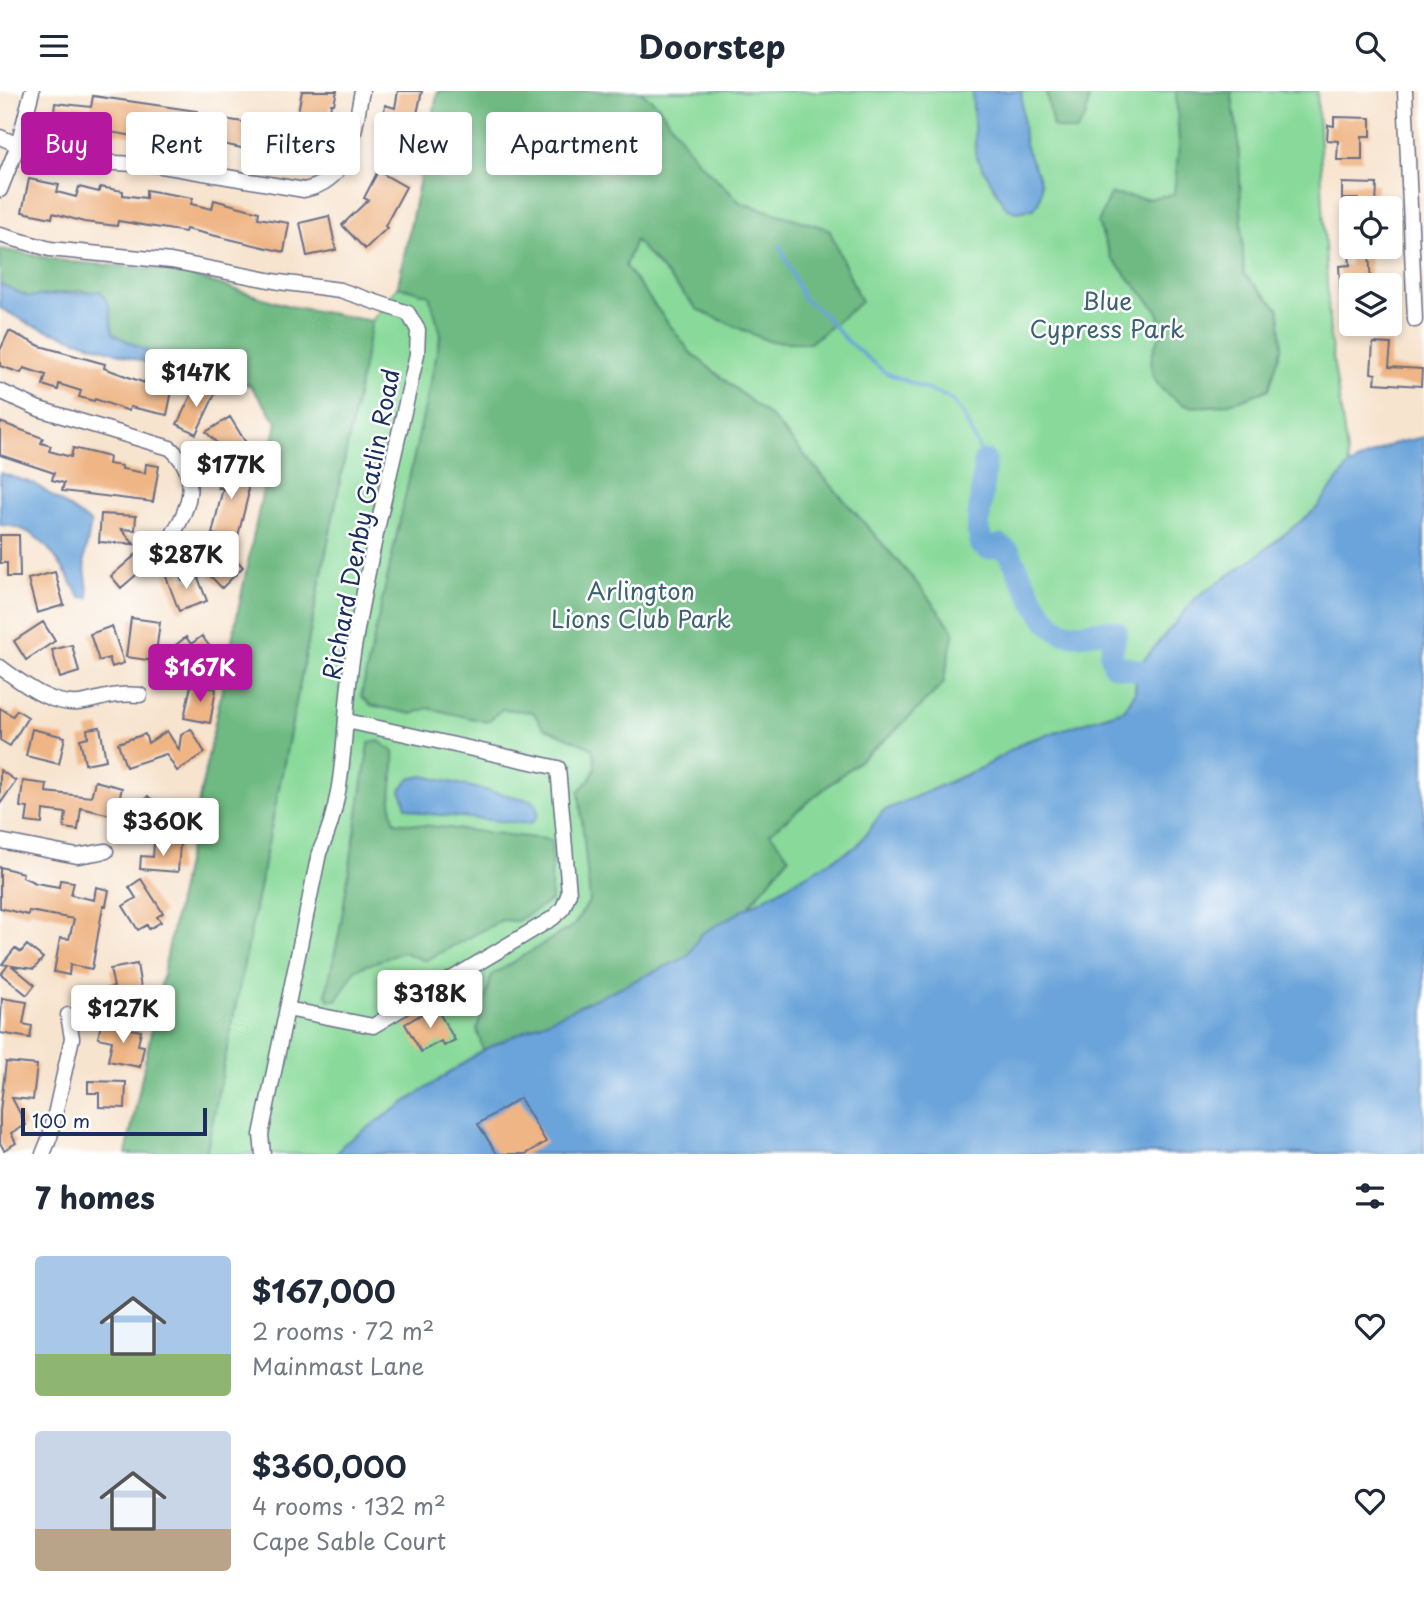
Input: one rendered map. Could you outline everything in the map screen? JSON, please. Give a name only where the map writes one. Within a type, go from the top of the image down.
[{"type":"street","points":[[0,190],[18,145],[32,91]]},
{"type":"street","points":[[0,137],[74,161],[156,165],[304,190],[318,188],[341,171],[348,159],[362,91]]},
{"type":"street","points":[[1405,91],[1415,320]]},
{"type":"street","name":"Richard Denby Gatlin Road","points":[[0,235],[50,249],[171,261],[279,282],[340,290],[408,313],[418,330],[417,353],[352,660],[347,721],[330,830],[319,853],[261,1135],[263,1154]]},
{"type":"street","points":[[0,391],[39,409],[170,448],[181,457],[190,482],[191,495],[186,513],[174,532]]},
{"type":"street","points":[[0,667],[48,698],[64,702],[83,703],[116,692],[140,695]]},
{"type":"street","points":[[287,1009],[373,1026],[553,918],[563,908],[569,893],[558,768],[347,721]]},
{"type":"street","points":[[0,841],[77,856],[106,851]]},
{"type":"street","points":[[43,1154],[50,1137],[72,1038],[68,1014]]},
{"type":"green space","name":"Arlington Lions Club Park","points":[[438,91],[1317,91],[1330,338],[1349,466],[1315,510],[1253,559],[1198,596],[1137,668],[1135,693],[1124,710],[1024,742],[983,767],[883,811],[857,846],[744,912],[687,957],[483,1050],[344,1144],[337,1154],[206,1154],[372,321],[398,286],[421,175],[472,175],[472,112],[434,112]]},
{"type":"green space","points":[[438,91],[640,91],[657,104],[696,159],[741,203],[829,229],[861,302],[810,343],[768,341],[698,310],[635,240],[625,266],[691,353],[772,418],[916,582],[954,631],[943,684],[892,734],[770,833],[789,857],[744,912],[701,934],[687,957],[483,1050],[477,1029],[492,975],[574,925],[590,900],[579,791],[592,776],[595,761],[592,748],[543,727],[533,712],[502,709],[487,722],[428,708],[412,714],[370,705],[361,696],[441,334],[429,295],[398,286],[421,175],[472,175],[472,112],[434,112]]},
{"type":"green space","points":[[1046,91],[1090,91],[1086,116],[1076,132],[1053,127]]},
{"type":"green space","points":[[1176,91],[1231,91],[1238,135],[1244,274],[1279,309],[1282,346],[1269,389],[1220,405],[1184,405],[1170,396],[1156,381],[1152,373],[1152,356],[1164,330],[1157,310],[1111,258],[1098,223],[1110,194],[1147,199],[1174,194],[1179,145]]},
{"type":"green space","points":[[0,249],[70,262],[176,271],[289,306],[372,321],[206,1154],[126,1154],[277,422],[250,385],[163,368],[149,352],[113,334],[109,306],[82,290],[29,297],[3,286],[0,284]]},
{"type":"green space","points":[[379,741],[394,752],[391,805],[395,822],[552,840],[551,901],[517,921],[502,920],[425,961],[403,952],[356,969],[337,1000],[329,1000],[326,994],[340,929],[369,743]]},
{"type":"water","points":[[972,91],[1021,91],[1025,142],[1041,185],[1039,201],[1034,209],[1016,212],[1006,208],[976,156]]},
{"type":"water","points":[[0,284],[29,297],[101,291],[109,306],[113,334],[149,352],[163,368],[31,325],[0,308]]},
{"type":"water","points":[[1424,437],[1424,1154],[337,1154],[344,1144],[483,1050],[687,957],[701,934],[857,846],[883,811],[983,767],[1024,742],[1124,710],[1135,693],[1137,668],[1198,596],[1253,559],[1315,510],[1349,466],[1392,444]]},
{"type":"water","points":[[0,473],[35,484],[91,523],[84,560],[89,598],[80,597],[58,561],[39,540],[15,527],[0,525]]},
{"type":"water","points":[[423,776],[533,801],[538,807],[537,817],[530,824],[421,813],[406,807],[401,790],[409,779]]},
{"type":"building","points":[[302,91],[337,91],[330,112],[298,112]]},
{"type":"building","points":[[398,91],[422,91],[417,112],[384,112],[385,105],[395,108]]},
{"type":"building","points":[[93,96],[197,111],[126,112],[126,135],[112,132],[112,112],[54,112],[55,103],[91,107]]},
{"type":"building","points":[[1334,117],[1371,118],[1371,136],[1362,136],[1362,160],[1337,160],[1338,141],[1327,140],[1328,125],[1334,126]]},
{"type":"building","points":[[227,120],[241,122],[241,148],[227,145]]},
{"type":"building","points":[[376,175],[385,175],[406,187],[385,226],[387,228],[365,249],[342,225],[368,200],[364,198]]},
{"type":"building","points":[[29,179],[59,185],[57,192],[76,197],[79,187],[99,192],[100,187],[123,191],[123,195],[146,198],[146,190],[193,198],[191,204],[212,209],[214,200],[259,212],[258,218],[289,223],[284,252],[186,229],[185,232],[118,221],[117,226],[84,222],[53,213],[52,218],[22,212]]},
{"type":"building","points":[[1342,183],[1377,184],[1376,196],[1342,196]]},
{"type":"building","points":[[329,216],[336,250],[307,256],[300,223]]},
{"type":"building","points":[[1350,259],[1369,259],[1370,273],[1339,273],[1339,266],[1350,265]]},
{"type":"building","points":[[9,331],[40,346],[105,364],[104,368],[145,383],[145,380],[173,386],[167,415],[130,407],[129,411],[95,399],[94,401],[79,397],[81,391],[59,384],[58,390],[43,385],[46,375],[24,368],[21,373],[0,366],[0,350]]},
{"type":"building","points":[[1373,343],[1391,344],[1389,367],[1422,369],[1421,386],[1375,383],[1376,374],[1371,373]]},
{"type":"building","points":[[196,385],[215,394],[196,434],[177,424]]},
{"type":"building","points":[[230,417],[246,443],[215,463],[208,451],[218,444],[206,432]]},
{"type":"building","points":[[0,422],[43,438],[41,443],[51,446],[49,451],[71,457],[73,448],[109,457],[108,464],[122,466],[122,469],[145,473],[146,464],[159,466],[153,502],[62,491],[64,483],[52,480],[54,473],[0,455]]},
{"type":"building","points":[[247,467],[248,496],[237,540],[212,534],[223,488],[218,488],[217,468]]},
{"type":"building","points":[[101,514],[136,516],[135,530],[121,529],[134,544],[99,542]]},
{"type":"building","points":[[0,535],[19,535],[20,577],[7,577],[7,563],[0,563]]},
{"type":"building","points":[[212,535],[243,567],[222,588],[194,559],[210,543]]},
{"type":"building","points":[[140,551],[150,563],[121,588],[111,576]]},
{"type":"building","points":[[178,570],[182,581],[197,575],[207,601],[179,611],[165,574]]},
{"type":"building","points":[[55,572],[64,605],[37,613],[28,579]]},
{"type":"building","points":[[131,618],[160,622],[155,661],[126,657]]},
{"type":"building","points":[[43,622],[55,641],[26,660],[14,641]]},
{"type":"building","points":[[112,626],[124,663],[112,667],[109,658],[99,661],[90,634]]},
{"type":"building","points":[[202,636],[216,655],[193,673],[182,658],[172,667],[163,655],[186,637],[191,644]]},
{"type":"building","points":[[72,645],[79,672],[60,678],[52,650]]},
{"type":"building","points":[[191,685],[216,689],[210,723],[184,718]]},
{"type":"building","points":[[0,708],[13,716],[17,710],[28,717],[10,746],[0,740]]},
{"type":"building","points":[[100,727],[106,760],[85,764],[80,739],[88,737],[87,729]]},
{"type":"building","points":[[32,729],[65,737],[59,764],[26,756]]},
{"type":"building","points":[[191,729],[205,753],[177,771],[166,754],[126,767],[118,743],[145,734],[148,743],[167,731],[179,750],[181,735]]},
{"type":"building","points":[[0,770],[16,781],[0,804]]},
{"type":"building","points":[[23,781],[47,784],[46,792],[91,797],[95,781],[122,788],[115,816],[81,808],[78,830],[64,828],[66,813],[43,810],[42,824],[26,822],[28,808],[20,807]]},
{"type":"building","points":[[148,796],[165,812],[148,830],[131,813]]},
{"type":"building","points":[[154,843],[180,844],[178,872],[140,869],[141,856],[153,857]]},
{"type":"building","points":[[0,867],[23,873],[22,877],[36,883],[59,887],[60,880],[74,882],[71,895],[94,900],[96,887],[109,890],[106,906],[103,906],[92,969],[70,965],[69,975],[54,972],[60,938],[69,939],[74,919],[29,911],[28,915],[0,908]]},
{"type":"building","points":[[141,879],[163,913],[157,917],[161,922],[149,929],[147,925],[138,930],[123,906],[136,898],[129,887]]},
{"type":"building","points":[[27,945],[43,958],[34,969],[12,966],[35,985],[27,995],[1,974],[8,965],[2,964],[15,948],[21,952]]},
{"type":"building","points":[[137,964],[142,994],[104,1001],[102,989],[114,987],[110,969]]},
{"type":"building","points":[[2,998],[27,1002],[23,1024],[32,1026],[30,1038],[0,1033]]},
{"type":"building","points":[[435,1006],[455,1040],[444,1046],[441,1041],[421,1052],[405,1024]]},
{"type":"building","points":[[101,1023],[141,1031],[138,1045],[144,1046],[140,1067],[108,1061],[112,1041],[98,1038]]},
{"type":"building","points":[[6,1062],[37,1065],[33,1100],[12,1098],[26,1125],[11,1133],[16,1143],[4,1150],[0,1143],[0,1111]]},
{"type":"building","points":[[88,1081],[126,1082],[125,1108],[99,1107],[99,1093],[88,1093]]},
{"type":"building","points":[[520,1098],[546,1142],[526,1154],[497,1154],[478,1124]]},
{"type":"waterway","points":[[780,246],[803,298],[823,314],[847,341],[886,373],[949,398],[962,413],[985,461]]},
{"type":"waterway","points":[[985,461],[978,529],[982,545],[987,548],[1000,546],[1009,552],[1040,611],[1057,629],[1073,634],[1116,632],[1111,655],[1114,665],[1149,673],[1154,691]]},
{"type":"park label","name":"Blue Cypress Park","points":[[1107,314]]}]
